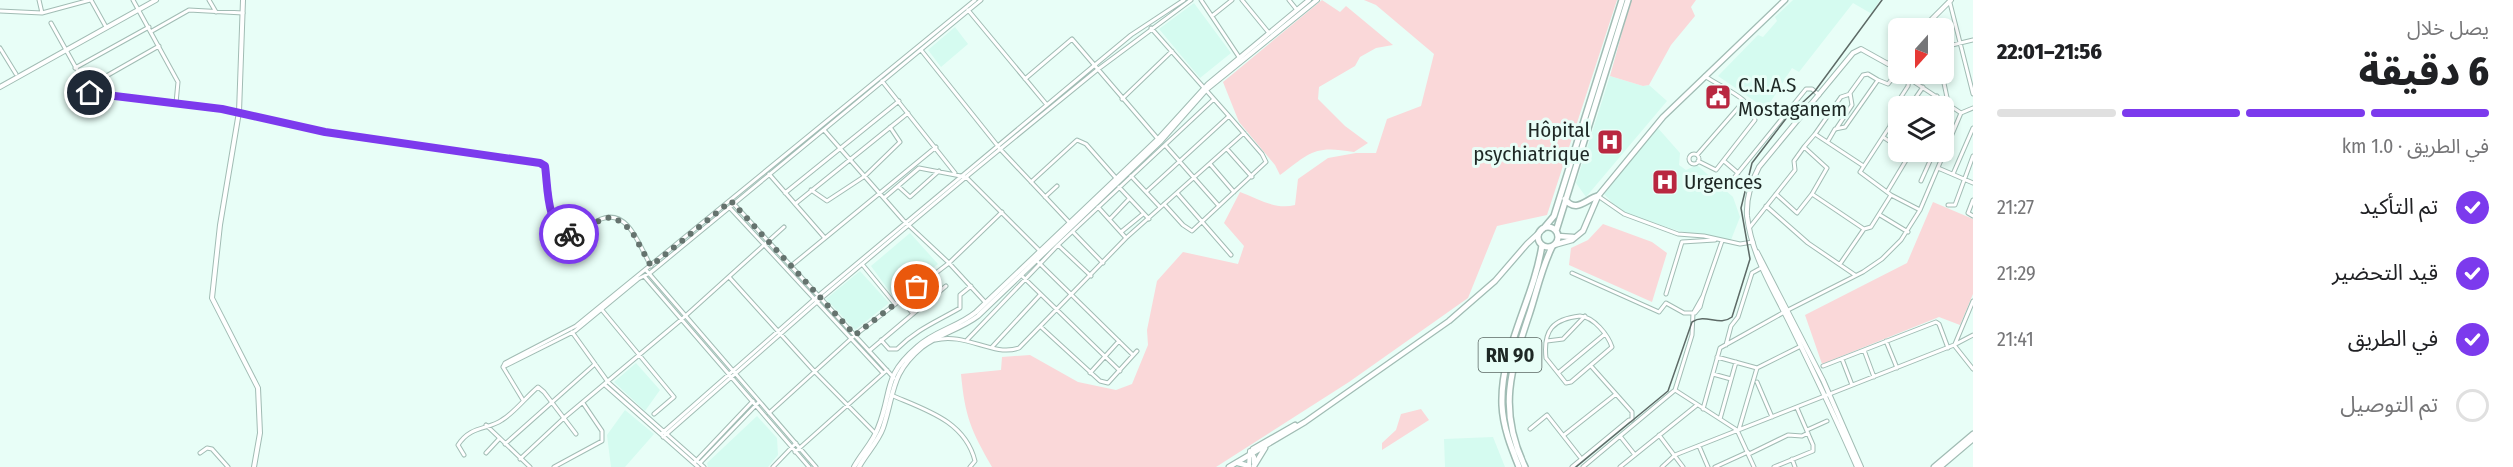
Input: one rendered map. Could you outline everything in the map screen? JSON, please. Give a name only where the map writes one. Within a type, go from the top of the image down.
[{"type":"highway","points":[[1622,0],[1554,216],[1538,237],[1541,244],[1553,246],[1565,199],[1628,0]]},
{"type":"highway","points":[[1565,199],[1571,205],[1580,206],[1598,196]]},
{"type":"highway","points":[[1542,230],[1549,227],[1557,234]]},
{"type":"highway","name":"RN 90","points":[[1519,467],[1506,432],[1503,394],[1505,371],[1541,244]]},
{"type":"highway","name":"RN 90","points":[[1525,467],[1509,422],[1509,383],[1512,366],[1553,246]]},
{"type":"main road","points":[[0,87],[156,0]]},
{"type":"main road","points":[[243,0],[239,112],[220,225],[212,298],[258,388],[260,433],[254,467]]},
{"type":"main road","points":[[859,467],[877,435],[891,395],[894,378],[908,361],[932,341],[971,321],[1116,182],[1129,174],[1161,142],[1205,89],[1239,57],[1309,0]]},
{"type":"main road","points":[[1205,89],[1317,0]]},
{"type":"main road","points":[[1553,246],[1578,236],[1587,225],[1598,196],[1663,117],[1785,0]]},
{"type":"main road","points":[[1934,18],[1950,1]]},
{"type":"main road","points":[[1857,467],[1827,395],[1801,346],[1786,311],[1761,268],[1753,244],[1748,216],[1751,186],[1759,168],[1858,49],[1888,64]]},
{"type":"main road","points":[[854,467],[877,435],[897,366],[918,345],[962,322],[1023,277],[1037,262],[1041,252],[1069,222],[1161,142]]},
{"type":"main road","points":[[1224,467],[1266,446],[1449,321],[1495,281],[1542,230]]},
{"type":"main road","points":[[1557,234],[1569,238],[1578,236]]},
{"type":"main road","points":[[1523,248],[1532,243],[1541,244]]},
{"type":"main road","points":[[1753,244],[1861,467]]},
{"type":"main road","points":[[1229,467],[1313,415]]},
{"type":"main road","points":[[1934,467],[1973,434]]},
{"type":"main road","points":[[1940,467],[1973,439]]},
{"type":"main road","points":[[1251,466],[1266,446]]},
{"type":"main road","points":[[1250,453],[1251,466]]},
{"type":"main road","points":[[1235,463],[1241,462],[1251,466]]},
{"type":"street","points":[[39,0],[42,13]]},
{"type":"street","points":[[0,11],[42,13],[91,0],[106,27]]},
{"type":"street","points":[[133,0],[178,82],[176,103]]},
{"type":"street","points":[[209,0],[216,12]]},
{"type":"street","points":[[770,172],[975,0]]},
{"type":"street","points":[[523,400],[503,368],[505,363],[571,331],[824,130],[881,80],[981,0]]},
{"type":"street","points":[[664,434],[906,222],[1001,150],[1131,35],[1184,0]]},
{"type":"street","points":[[818,298],[911,225],[1047,105],[1191,0]]},
{"type":"street","points":[[1201,0],[1239,57]]},
{"type":"street","points":[[1212,16],[1233,0]]},
{"type":"street","points":[[1242,0],[1269,33]]},
{"type":"street","points":[[1289,0],[1297,10]]},
{"type":"street","points":[[1950,1],[1973,94]]},
{"type":"street","points":[[152,31],[189,10],[243,13]]},
{"type":"street","points":[[968,10],[1047,105]]},
{"type":"street","points":[[51,23],[90,93],[239,112],[321,132],[540,163],[545,166],[552,215],[558,228],[567,234],[576,234],[598,220],[615,218],[631,230],[651,266]]},
{"type":"street","points":[[75,68],[149,27]]},
{"type":"street","points":[[1151,28],[1262,154],[1266,162],[1192,231],[1164,204]]},
{"type":"street","points":[[1025,79],[1072,39],[1122,99],[1219,206]]},
{"type":"street","points":[[1954,45],[1973,40]]},
{"type":"street","points":[[87,87],[159,46]]},
{"type":"street","points":[[0,48],[16,74]]},
{"type":"street","points":[[921,50],[1001,150],[1069,222]]},
{"type":"street","points":[[1122,99],[1172,51]]},
{"type":"street","points":[[1750,227],[1795,170],[1794,161],[1841,97],[1851,93],[1863,75],[1868,74],[1888,84]]},
{"type":"street","points":[[1697,155],[1698,161],[1714,171],[1755,120],[1753,111],[1744,101],[1705,76]]},
{"type":"street","points":[[881,80],[955,173]]},
{"type":"street","points":[[1835,129],[1845,127],[1878,80]]},
{"type":"street","points":[[1918,84],[1937,96]]},
{"type":"street","points":[[1917,96],[1923,87]]},
{"type":"street","points":[[1733,179],[1806,89],[1812,89],[1819,95]]},
{"type":"street","points":[[1828,141],[1852,105],[1851,93]]},
{"type":"street","points":[[1161,142],[1214,99]]},
{"type":"street","points":[[785,193],[898,101]]},
{"type":"street","points":[[1698,161],[1695,164],[1689,161],[1691,155],[1697,155],[1744,101]]},
{"type":"street","points":[[1954,108],[1961,113]]},
{"type":"street","points":[[1954,127],[1961,113],[1973,108]]},
{"type":"street","points":[[795,204],[908,113]]},
{"type":"street","points":[[1146,192],[1229,116]]},
{"type":"street","points":[[811,190],[827,201],[865,176],[900,142],[890,127]]},
{"type":"street","points":[[1953,174],[1973,128]]},
{"type":"street","points":[[1888,129],[1862,165],[1861,174],[1887,192],[1920,210]]},
{"type":"street","points":[[824,130],[906,222],[987,304]]},
{"type":"street","points":[[932,341],[952,338],[1011,351],[1019,348],[1126,238],[1244,134]]},
{"type":"street","points":[[1815,134],[1862,165]]},
{"type":"street","points":[[1883,137],[1888,140]]},
{"type":"street","points":[[1030,182],[1077,140],[1086,144],[1149,219]]},
{"type":"street","points":[[790,266],[936,147]]},
{"type":"street","points":[[1776,194],[1797,213],[1812,194],[1827,168],[1804,147]]},
{"type":"street","points":[[1227,149],[1252,177]]},
{"type":"street","points":[[1948,205],[1955,205],[1973,156]]},
{"type":"street","points":[[1724,161],[1738,173]]},
{"type":"street","points":[[1887,192],[1905,162]]},
{"type":"street","points":[[1921,181],[1930,162]]},
{"type":"street","points":[[1703,409],[1720,348],[1882,259],[1908,232],[1940,162]]},
{"type":"street","points":[[1210,164],[1234,192]]},
{"type":"street","points":[[884,198],[919,168],[964,176],[1041,252]]},
{"type":"street","points":[[1938,168],[1973,183]]},
{"type":"street","points":[[898,186],[911,196],[939,171]]},
{"type":"street","points":[[770,172],[785,193],[824,237]]},
{"type":"street","points":[[1129,174],[1160,207]]},
{"type":"street","points":[[1116,182],[1098,207],[1073,232],[1037,262],[1133,355]]},
{"type":"street","points":[[1045,197],[1056,186]]},
{"type":"street","points":[[1177,193],[1231,255]]},
{"type":"street","points":[[1812,194],[1864,229]]},
{"type":"street","points":[[1840,264],[1864,229],[1872,227],[1892,195]]},
{"type":"street","points":[[1598,196],[1624,214],[1678,234],[1753,244]]},
{"type":"street","points":[[1110,219],[1130,199]]},
{"type":"street","points":[[1973,200],[1968,213],[1973,216]]},
{"type":"street","points":[[645,273],[730,204]]},
{"type":"street","points":[[730,204],[855,335],[885,372]]},
{"type":"street","points":[[1766,206],[1808,243],[1855,275]]},
{"type":"street","points":[[1098,207],[1126,238]]},
{"type":"street","points":[[769,413],[855,335],[949,263],[1002,212]]},
{"type":"street","points":[[1121,232],[1143,214]]},
{"type":"street","points":[[1880,215],[1908,232]]},
{"type":"street","points":[[1748,216],[1757,217]]},
{"type":"street","points":[[520,459],[565,417],[729,277],[784,226]]},
{"type":"street","points":[[1073,232],[1104,263]]},
{"type":"street","points":[[1666,294],[1682,242],[1686,240],[1710,242],[1716,239]]},
{"type":"street","points":[[1572,467],[1675,390],[1692,335],[1693,313],[1703,296],[1722,241]]},
{"type":"street","points":[[766,243],[790,266],[851,339],[894,378]]},
{"type":"street","points":[[1058,245],[1090,276]]},
{"type":"street","points":[[862,264],[895,304]]},
{"type":"street","points":[[1726,345],[1752,273],[1761,268]]},
{"type":"street","points":[[645,273],[754,400],[769,413],[816,467]]},
{"type":"street","points":[[1572,273],[1659,312],[1666,303],[1684,313],[1693,313]]},
{"type":"street","points":[[729,277],[815,372],[877,435]]},
{"type":"street","points":[[967,340],[1023,277],[1120,371]]},
{"type":"street","points":[[869,351],[946,286]]},
{"type":"street","points":[[881,340],[889,349],[897,350],[920,329],[958,309],[961,305],[960,295],[970,286]]},
{"type":"street","points":[[992,347],[1040,295]]},
{"type":"street","points":[[901,299],[913,314]]},
{"type":"street","points":[[1954,345],[1973,301]]},
{"type":"street","points":[[600,308],[674,396],[654,414]]},
{"type":"street","points":[[1547,341],[1563,339],[1585,316]]},
{"type":"street","points":[[1585,316],[1605,334],[1613,345],[1612,350],[1568,383],[1557,374],[1546,358],[1547,341],[1550,331],[1558,321],[1563,318],[1585,316]]},
{"type":"street","points":[[1822,366],[1937,322],[1948,348]]},
{"type":"street","points":[[1041,327],[1100,381],[1108,383],[1137,351]]},
{"type":"street","points":[[571,331],[606,383],[697,464],[704,467]]},
{"type":"street","points":[[1557,374],[1605,334]]},
{"type":"street","points":[[1662,467],[1675,455],[1948,348],[1973,335]]},
{"type":"street","points":[[1090,373],[1119,341]]},
{"type":"street","points":[[1886,341],[1897,368]]},
{"type":"street","points":[[1954,345],[1973,369]]},
{"type":"street","points":[[1717,357],[1757,368],[1801,346]]},
{"type":"street","points":[[1864,350],[1874,377]]},
{"type":"street","points":[[1842,359],[1852,386]]},
{"type":"street","points":[[1720,419],[1736,362]]},
{"type":"street","points":[[505,444],[595,364]]},
{"type":"street","points":[[1583,467],[1620,436],[1632,421],[1632,412],[1591,366]]},
{"type":"street","points":[[1738,429],[1757,368]]},
{"type":"street","points":[[795,452],[885,372]]},
{"type":"street","points":[[1712,374],[1731,380]]},
{"type":"street","points":[[1757,382],[1772,417]]},
{"type":"street","points":[[464,455],[458,443],[486,425],[501,422],[538,387],[565,417],[576,434]]},
{"type":"street","points":[[1675,390],[1738,429],[1754,467]]},
{"type":"street","points":[[1564,435],[1616,394]]},
{"type":"street","points":[[891,395],[932,411],[959,431],[973,453],[975,461],[970,467]]},
{"type":"street","points":[[697,464],[754,400]]},
{"type":"street","points":[[554,467],[602,441],[602,431],[583,403]]},
{"type":"street","points":[[758,404],[809,467]]},
{"type":"street","points":[[697,464],[758,404]]},
{"type":"street","points":[[1620,467],[1697,405]]},
{"type":"street","points":[[1774,467],[1813,451],[1797,408]]},
{"type":"street","points":[[1530,429],[1547,415],[1580,457]]},
{"type":"street","points":[[1715,467],[1788,435],[1802,436],[1827,421]]},
{"type":"street","points":[[486,425],[530,467]]},
{"type":"street","points":[[1659,435],[1683,467]]},
{"type":"street","points":[[1620,436],[1635,455]]},
{"type":"street","points":[[486,453],[500,439]]},
{"type":"street","points":[[773,467],[796,443]]},
{"type":"street","points":[[1699,446],[1708,467]]},
{"type":"street","points":[[200,453],[210,448],[228,467]]},
{"type":"street","points":[[1792,459],[1795,467]]},
{"type":"shaded area","points":[[1322,0],[1340,12],[1346,6],[1393,45],[1376,48],[1360,57],[1355,66],[1319,87],[1318,99],[1345,126],[1368,143],[1354,152],[1330,149],[1314,152],[1280,175],[1275,165],[1239,122],[1223,82]]},
{"type":"shaded area","points":[[1364,0],[1617,0],[1547,215],[1497,226],[1468,298],[1349,382],[1216,467],[992,467],[970,423],[961,374],[1001,370],[1002,357],[1030,355],[1078,382],[1116,390],[1132,384],[1148,345],[1147,330],[1157,281],[1183,252],[1238,264],[1244,246],[1224,223],[1240,192],[1274,205],[1295,205],[1298,179],[1328,158],[1356,153],[1376,153],[1387,119],[1421,106],[1434,54],[1376,5]]},
{"type":"shaded area","points":[[1631,0],[1696,0],[1691,7],[1695,16],[1671,45],[1649,85],[1643,86],[1610,76]]},
{"type":"shaded area","points":[[1793,0],[1880,0],[1872,14],[1853,3],[1799,72],[1792,68],[1766,109],[1718,76],[1758,35],[1763,37],[1777,21],[1775,17]]},
{"type":"shaded area","points":[[1194,3],[1231,53],[1200,78],[1159,29]]},
{"type":"shaded area","points":[[955,27],[968,44],[941,67],[928,50]]},
{"type":"shaded area","name":"Hôpital psychiatrique","points":[[1610,76],[1643,86],[1649,85],[1667,101],[1586,197],[1576,183]]},
{"type":"shaded area","name":"Urgences","points":[[1657,127],[1680,153],[1679,165],[1686,170],[1697,165],[1733,197],[1740,217],[1731,240],[1679,231],[1621,212],[1604,194]]},
{"type":"shaded area","points":[[1933,202],[1973,219],[1973,294],[1960,325],[1939,317],[1822,364],[1805,315],[1907,263]]},
{"type":"shaded area","points":[[1603,224],[1652,242],[1667,253],[1652,302],[1569,265],[1571,248],[1588,240]]},
{"type":"shaded area","points":[[910,233],[938,264],[895,299],[871,266]]},
{"type":"shaded area","points":[[860,271],[889,303],[855,330],[826,299]]},
{"type":"shaded area","points":[[636,363],[660,390],[645,411],[614,382]]},
{"type":"shaded area","points":[[1421,409],[1429,420],[1382,450],[1382,443],[1396,430],[1401,414]]},
{"type":"shaded area","points":[[625,410],[654,434],[625,467],[611,467],[607,435]]},
{"type":"shaded area","points":[[757,416],[777,438],[778,455],[768,467],[708,467],[707,463]]},
{"type":"shaded area","points":[[1493,437],[1505,467],[1445,467],[1444,439]]},
{"type":"tram line","points":[[1576,467],[1668,391],[1692,322],[1702,319],[1722,321],[1732,317],[1750,259],[1741,208],[1752,163],[1788,116],[1815,91],[1882,0]]},
{"type":"way so far","points":[[569,234],[580,233],[598,220],[615,218],[626,224],[637,238],[651,266],[731,201],[855,335],[917,287]]},
{"type":"place","name":"C.N.A.S Mostaganem","points":[[1718,97]]},
{"type":"place","name":"Hôpital psychiatrique","points":[[1610,142]]},
{"type":"place","name":"Urgences","points":[[1665,182]]},
{"type":"route","points":[[90,93],[222,109],[339,135],[540,163],[545,166],[555,224],[562,232],[569,234]]}]
